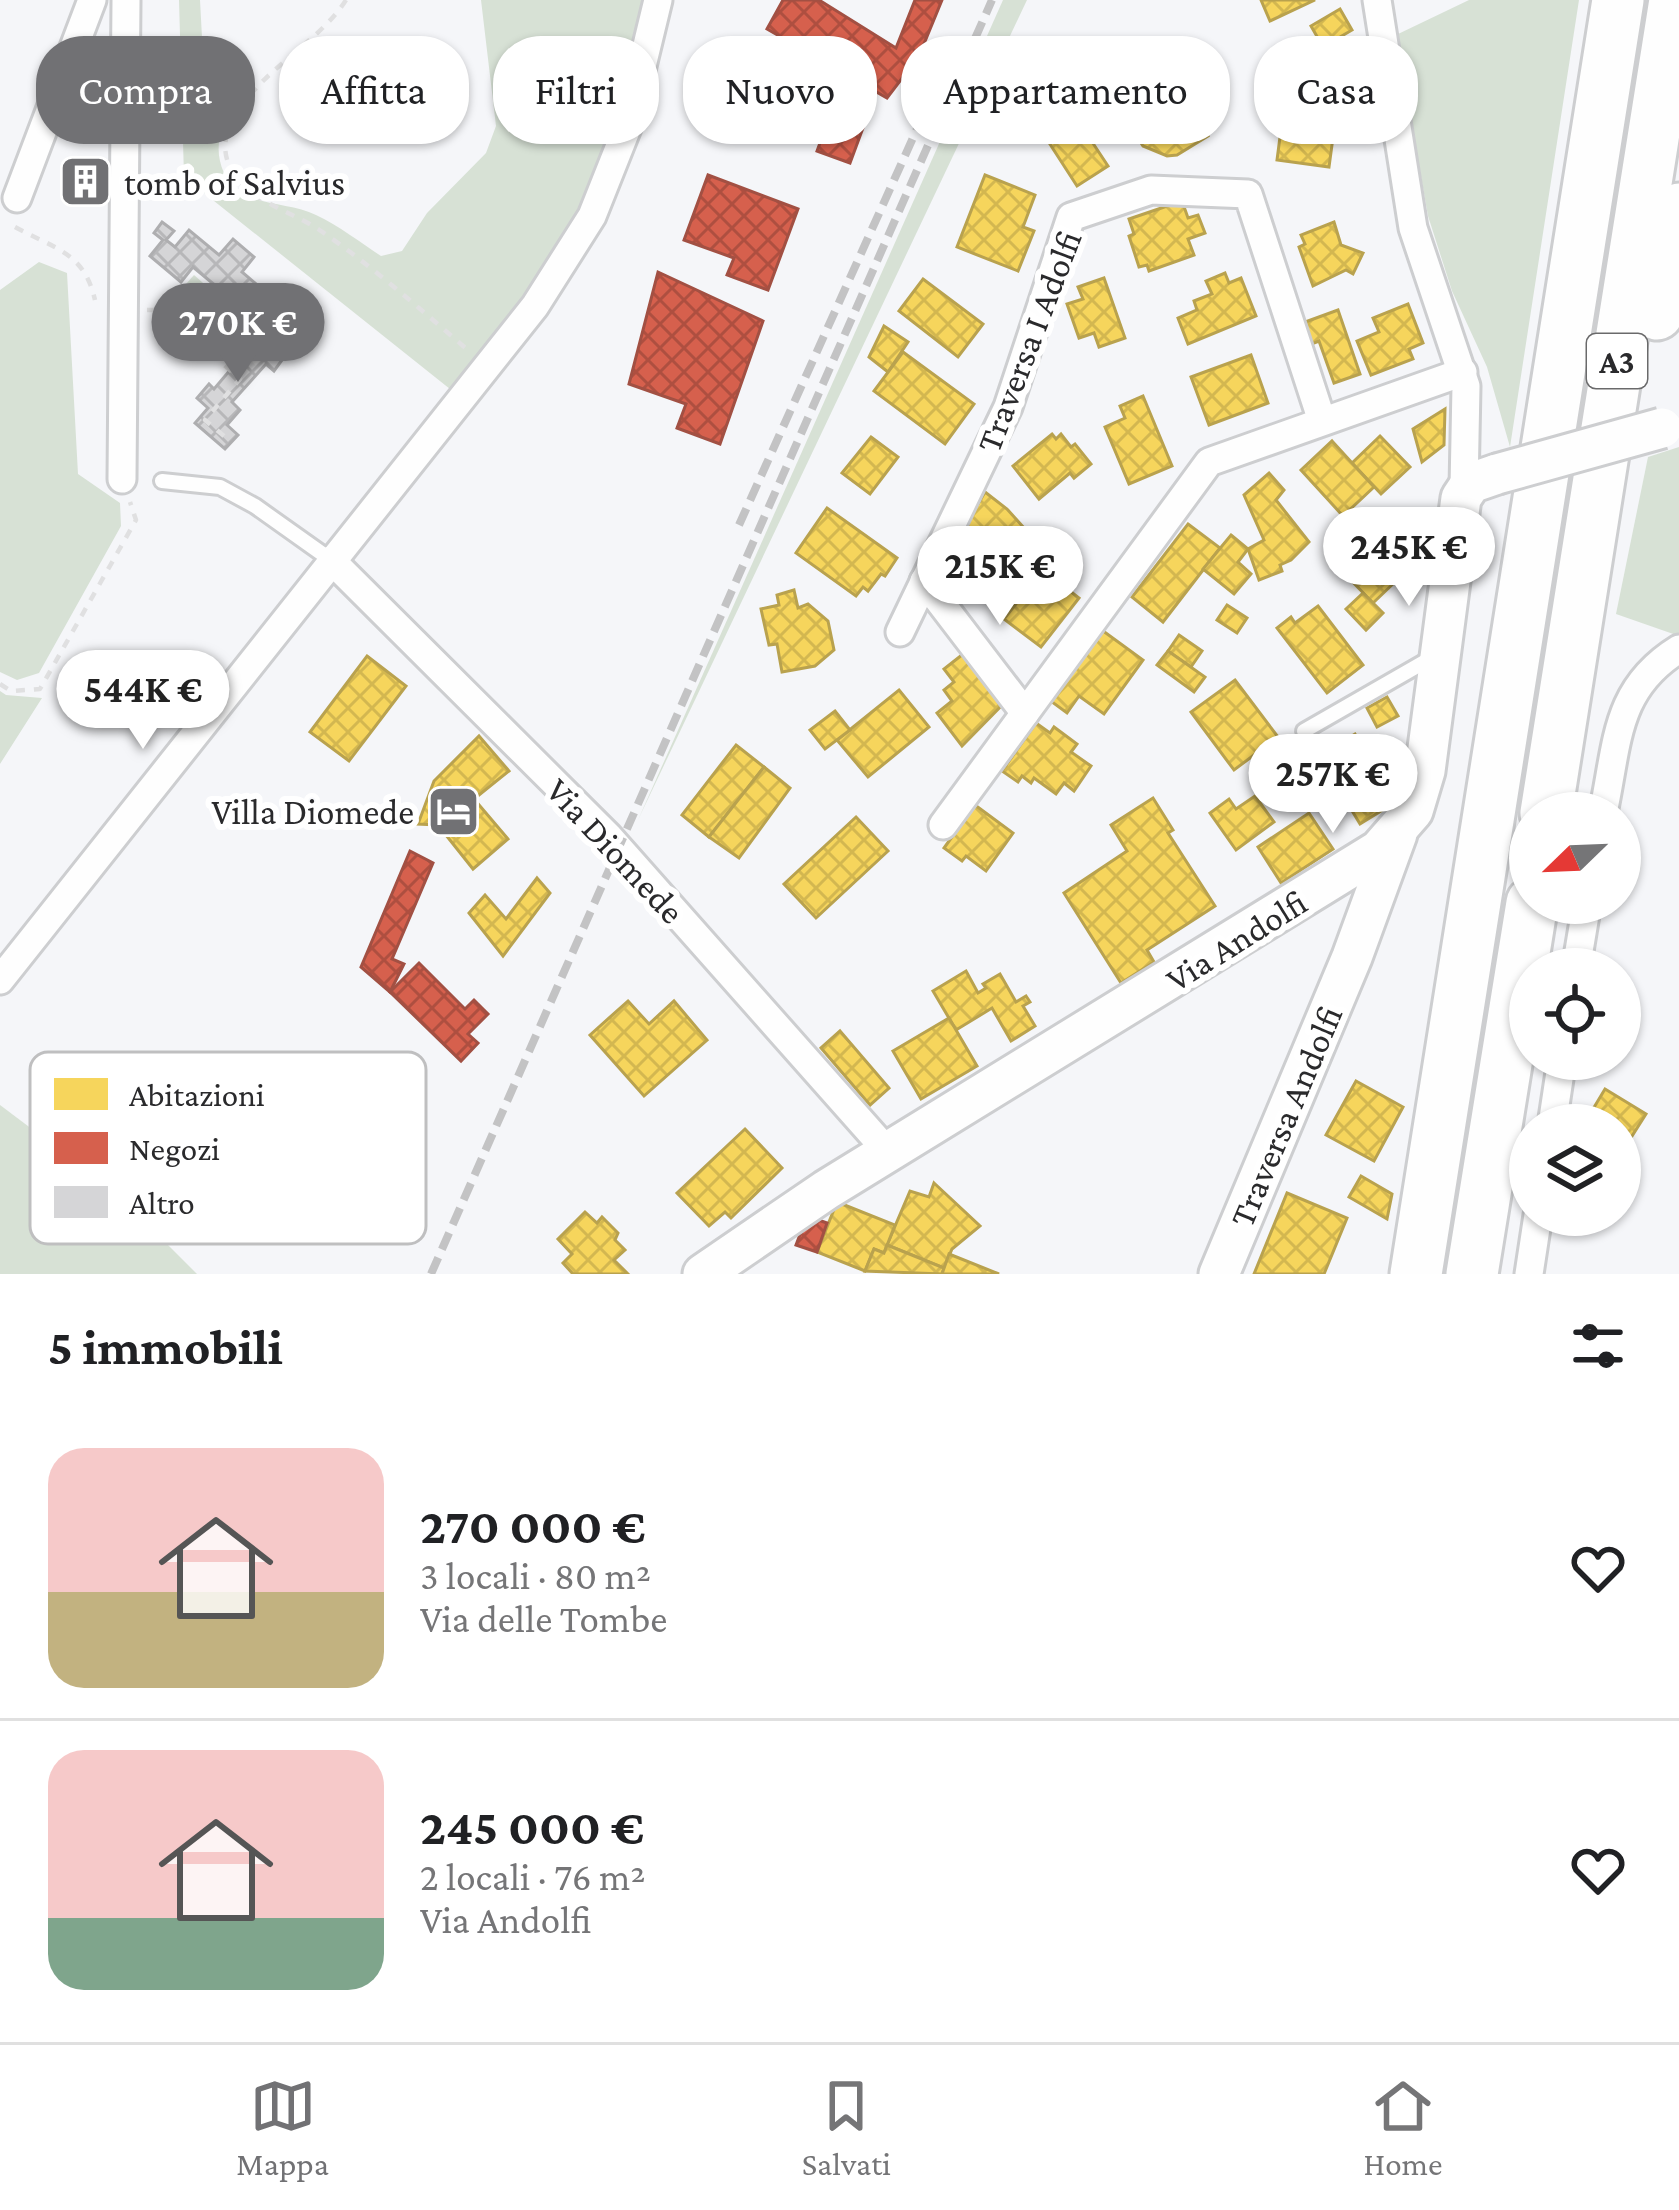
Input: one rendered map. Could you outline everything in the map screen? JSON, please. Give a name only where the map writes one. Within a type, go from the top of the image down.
[{"type":"highway","points":[[1576,262],[1580,109],[1590,0]]},
{"type":"highway","name":"A3","points":[[1416,1274],[1618,0]]},
{"type":"highway","name":"A3","points":[[1549,792],[1675,0]]},
{"type":"highway","points":[[1560,722],[1600,604],[1679,209]]},
{"type":"highway","points":[[1472,1274],[1529,924]]},
{"type":"street","points":[[8,208],[92,0]]},
{"type":"street","points":[[122,479],[126,0]]},
{"type":"street","points":[[0,980],[535,306],[592,216],[627,128],[658,0]]},
{"type":"street","points":[[1377,0],[1413,229],[1463,372],[1481,481],[1671,425]]},
{"type":"street","name":"Traversa I Adolfi","points":[[899,632],[1008,407],[1071,217],[1151,190],[1248,194],[1322,421]]},
{"type":"street","points":[[944,825],[1209,462],[1463,372]]},
{"type":"street","name":"Via Andolfi","points":[[703,1274],[887,1152],[1314,892],[1396,834],[1413,811],[1422,784],[1454,545],[1481,481]]},
{"type":"street","name":"Via Diomede","points":[[331,560],[608,836],[887,1152]]},
{"type":"street","points":[[925,581],[1025,713]]},
{"type":"street","points":[[1608,792],[1625,711],[1636,686],[1651,666],[1679,649]]},
{"type":"street","name":"Traversa Andolfi","points":[[1219,1274],[1352,957],[1396,834]]},
{"type":"street","points":[[1314,892],[1337,906],[1352,957]]},
{"type":"street","points":[[1529,1274],[1535,1236]]},
{"type":"lane","points":[[162,481],[220,487],[331,560]]},
{"type":"lane","points":[[1304,731],[1443,651]]},
{"type":"path","points":[[346,0],[334,18],[295,50],[247,102],[226,140],[228,167],[243,186],[319,230],[487,367]]},
{"type":"path","points":[[8,208],[79,261],[96,302]]},
{"type":"path","points":[[149,310],[157,310],[191,340],[206,322],[253,364],[274,340]]},
{"type":"path","points":[[224,436],[206,419],[240,379],[224,365],[237,350]]},
{"type":"path","points":[[122,479],[136,520]]},
{"type":"path","points":[[0,684],[11,691],[40,689],[140,508]]},
{"type":"shaded area","points":[[179,0],[200,0],[202,36],[180,36]]},
{"type":"shaded area","points":[[481,0],[647,0],[639,36],[493,36],[493,101]]},
{"type":"shaded area","points":[[1003,0],[1027,0],[1010,36],[987,36]]},
{"type":"shaded area","points":[[1469,0],[1579,0],[1510,447],[1487,367],[1452,291],[1428,216],[1415,144],[1418,36],[1396,35]]},
{"type":"shaded area","points":[[493,134],[493,144],[610,144],[586,203],[543,278],[455,393],[184,177],[183,144],[219,144],[224,173],[240,192],[316,215],[381,256],[402,251],[427,213],[486,153]]},
{"type":"shaded area","points":[[939,144],[959,144],[638,820]]},
{"type":"shaded area","points":[[39,262],[67,273],[78,474],[120,503],[121,526],[39,673],[17,680],[0,672],[0,290]]},
{"type":"shaded area","points":[[194,275],[220,298],[189,333],[163,310]]},
{"type":"shaded area","points":[[1679,447],[1679,636],[1616,614],[1648,457]]},
{"type":"shaded area","points":[[0,691],[42,698],[0,764]]},
{"type":"shaded area","points":[[0,1105],[30,1128],[30,1244],[167,1244],[197,1274],[0,1274]]},
{"type":"building: Abitazioni","points":[[1261,0],[1315,0],[1270,21]]},
{"type":"building: Abitazioni","points":[[1340,9],[1352,30],[1342,36],[1317,36],[1311,26]]},
{"type":"building: Abitazioni","points":[[1050,144],[1093,144],[1108,166],[1077,186]]},
{"type":"building: Abitazioni","points":[[1142,144],[1195,144],[1167,156]]},
{"type":"building: Abitazioni","points":[[1279,144],[1332,144],[1329,167],[1277,160]]},
{"type":"building: Abitazioni","points":[[985,175],[1035,195],[1023,227],[1034,231],[1018,271],[957,247]]},
{"type":"building: Abitazioni","points":[[1182,201],[1188,218],[1198,215],[1205,233],[1188,239],[1194,255],[1149,271],[1147,265],[1139,267],[1129,219]]},
{"type":"building: Abitazioni","points":[[1334,222],[1341,245],[1363,253],[1353,274],[1346,270],[1313,286],[1299,247],[1305,244],[1301,235]]},
{"type":"building: Abitazioni","points":[[1225,273],[1229,283],[1241,278],[1256,316],[1188,344],[1178,318],[1197,310],[1194,301],[1212,294],[1206,281]]},
{"type":"building: Abitazioni","points":[[1104,278],[1125,338],[1099,347],[1094,333],[1079,338],[1067,304],[1083,299],[1078,287]]},
{"type":"building: Abitazioni","points":[[923,279],[983,324],[958,357],[899,311]]},
{"type":"building: Abitazioni","points":[[1408,304],[1423,343],[1409,349],[1413,359],[1371,375],[1357,341],[1379,332],[1373,318]]},
{"type":"building: Abitazioni","points":[[1338,310],[1360,374],[1334,383],[1319,341],[1304,347],[1297,325]]},
{"type":"building: Abitazioni","points":[[884,326],[908,342],[888,372],[869,357]]},
{"type":"building: Abitazioni","points":[[903,352],[974,404],[945,444],[874,391]]},
{"type":"building: Abitazioni","points":[[1251,355],[1268,403],[1209,425],[1191,377]]},
{"type":"building: Abitazioni","points":[[1143,396],[1172,466],[1129,484],[1105,427],[1125,418],[1120,406]]},
{"type":"building: Abitazioni","points":[[1445,409],[1444,445],[1422,462],[1413,429]]},
{"type":"building: Abitazioni","points":[[1052,434],[1056,439],[1061,434],[1071,447],[1075,444],[1091,464],[1074,478],[1070,473],[1039,499],[1013,466]]},
{"type":"building: Abitazioni","points":[[1380,436],[1410,467],[1381,494],[1352,463]]},
{"type":"building: Abitazioni","points":[[871,437],[898,457],[870,494],[842,473]]},
{"type":"building: Abitazioni","points":[[1332,441],[1374,487],[1343,516],[1301,470]]},
{"type":"building: Abitazioni","points":[[1269,473],[1284,490],[1276,500],[1309,542],[1280,565],[1282,571],[1259,580],[1248,549],[1264,540],[1244,495]]},
{"type":"building: Abitazioni","points":[[985,492],[1025,529],[1005,553],[987,588],[961,571],[973,530],[966,525]]},
{"type":"building: Abitazioni","points":[[827,508],[897,558],[885,576],[881,574],[868,591],[863,587],[856,596],[796,553]]},
{"type":"building: Abitazioni","points":[[1402,519],[1413,532],[1402,543],[1418,560],[1373,603],[1344,573]]},
{"type":"building: Abitazioni","points":[[1188,524],[1220,548],[1163,622],[1132,597]]},
{"type":"building: Abitazioni","points":[[1231,535],[1248,549],[1238,562],[1251,574],[1234,594],[1203,569]]},
{"type":"building: Abitazioni","points":[[1043,570],[1079,598],[1041,647],[1004,619]]},
{"type":"building: Abitazioni","points":[[794,590],[798,608],[808,604],[828,621],[834,650],[815,666],[782,672],[777,644],[769,645],[761,609],[779,605],[777,595]]},
{"type":"building: Abitazioni","points":[[1363,593],[1383,613],[1366,630],[1346,609]]},
{"type":"building: Abitazioni","points":[[1227,605],[1247,618],[1237,633],[1217,620]]},
{"type":"building: Abitazioni","points":[[1318,606],[1363,665],[1327,693],[1277,628],[1291,617],[1295,623]]},
{"type":"building: Abitazioni","points":[[1099,628],[1143,660],[1104,714],[1079,696],[1067,713],[1048,699]]},
{"type":"building: Abitazioni","points":[[1179,635],[1202,651],[1191,667],[1168,651]]},
{"type":"building: Abitazioni","points":[[967,651],[1005,702],[962,746],[937,713],[952,701],[944,690],[954,682],[944,669]]},
{"type":"building: Abitazioni","points":[[1168,651],[1205,677],[1194,692],[1157,665]]},
{"type":"building: Abitazioni","points":[[367,656],[406,686],[349,761],[310,732]]},
{"type":"building: Abitazioni","points":[[1235,680],[1278,737],[1234,770],[1191,712]]},
{"type":"building: Abitazioni","points":[[899,690],[929,727],[868,777],[837,740]]},
{"type":"building: Abitazioni","points":[[1387,697],[1398,716],[1377,727],[1367,708]]},
{"type":"building: Abitazioni","points":[[835,711],[850,730],[825,749],[810,730]]},
{"type":"building: Abitazioni","points":[[1036,723],[1050,733],[1054,727],[1077,744],[1071,752],[1091,766],[1074,791],[1064,783],[1056,794],[1034,778],[1031,783],[1022,776],[1018,782],[1002,771]]},
{"type":"building: Abitazioni","points":[[1355,734],[1390,790],[1374,800],[1381,811],[1360,824],[1319,756]]},
{"type":"building: Abitazioni","name":"Villa Diomede","points":[[479,736],[509,771],[474,799],[508,839],[473,869],[438,825],[418,824],[434,781]]},
{"type":"building: Abitazioni","points":[[736,745],[764,767],[709,837],[682,815]]},
{"type":"building: Abitazioni","points":[[764,767],[790,788],[739,858],[709,837]]},
{"type":"building: Abitazioni","points":[[1255,796],[1274,822],[1236,850],[1210,813],[1229,799],[1236,809]]},
{"type":"building: Abitazioni","points":[[1153,798],[1173,830],[1168,833],[1215,906],[1147,950],[1154,962],[1121,983],[1064,893],[1127,851],[1111,825]]},
{"type":"building: Abitazioni","points":[[975,805],[1013,833],[986,871],[944,848]]},
{"type":"building: Abitazioni","points":[[1309,813],[1333,849],[1281,883],[1258,847]]},
{"type":"building: Abitazioni","points":[[856,817],[888,851],[816,918],[784,884]]},
{"type":"building: Abitazioni","points":[[537,878],[550,893],[503,956],[469,913],[485,895],[506,919]]},
{"type":"building: Abitazioni","points":[[966,971],[978,993],[1000,974],[1016,1002],[1026,996],[1030,1002],[1023,1006],[1035,1026],[1011,1041],[992,1008],[956,1030],[933,991]]},
{"type":"building: Abitazioni","points":[[628,1001],[649,1024],[674,1001],[707,1040],[644,1096],[590,1035]]},
{"type":"building: Abitazioni","points":[[949,1018],[977,1066],[921,1099],[893,1051]]},
{"type":"building: Abitazioni","points":[[840,1031],[889,1088],[870,1105],[821,1048]]},
{"type":"building: Abitazioni","points":[[1356,1081],[1403,1107],[1374,1161],[1326,1135]]},
{"type":"building: Abitazioni","points":[[1605,1089],[1630,1104],[1596,1104]]},
{"type":"building: Abitazioni","points":[[745,1129],[782,1168],[731,1218],[725,1212],[709,1226],[677,1193]]},
{"type":"building: Abitazioni","points":[[1361,1176],[1392,1194],[1387,1219],[1349,1197]]},
{"type":"building: Abitazioni","points":[[934,1183],[980,1226],[952,1249],[944,1268],[887,1245],[910,1191],[929,1197]]},
{"type":"building: Abitazioni","points":[[1287,1193],[1347,1218],[1324,1274],[1254,1274]]},
{"type":"building: Abitazioni","points":[[837,1202],[895,1225],[884,1253],[874,1249],[865,1271],[817,1252]]},
{"type":"building: Abitazioni","points":[[585,1212],[597,1223],[602,1217],[618,1233],[615,1240],[625,1250],[614,1260],[628,1274],[573,1274],[563,1263],[572,1254],[558,1239]]},
{"type":"building: Abitazioni","points":[[887,1245],[944,1268],[942,1274],[865,1271],[874,1249],[884,1253]]},
{"type":"building: Abitazioni","points":[[949,1254],[999,1274],[942,1274]]},
{"type":"building: Negozi","points":[[783,0],[819,0],[877,36],[779,36],[767,29]]},
{"type":"building: Negozi","points":[[915,0],[942,0],[927,36],[901,36],[901,80],[887,98],[877,92],[877,36],[896,48]]},
{"type":"building: Negozi","points":[[820,144],[857,144],[850,163],[817,151]]},
{"type":"building: Negozi","points":[[708,175],[798,209],[768,290],[727,275],[734,258],[684,240]]},
{"type":"building: Negozi","points":[[658,272],[763,321],[720,444],[677,428],[686,404],[629,384]]},
{"type":"building: Negozi","points":[[410,851],[433,863],[392,959],[404,964],[390,992],[361,967]]},
{"type":"building: Negozi","points":[[419,963],[465,1009],[474,1000],[488,1014],[468,1034],[478,1043],[461,1061],[390,992]]},
{"type":"building: Negozi","points":[[807,1216],[827,1223],[817,1252],[796,1245]]},
{"type":"building: Altro","points":[[162,222],[174,231],[166,240],[175,247],[189,230],[219,255],[233,239],[254,257],[242,272],[268,294],[234,336],[210,316],[228,296],[193,267],[181,282],[150,256],[163,240],[154,233]]},
{"type":"building: Altro","points":[[270,323],[288,338],[278,350],[285,356],[274,371],[266,364],[232,402],[240,410],[227,425],[238,435],[225,449],[195,423],[208,408],[197,398],[209,384],[214,389]]},
{"type":"railway","points":[[431,1274],[992,0]]},
{"type":"railway","points":[[739,525],[910,144]]},
{"type":"place","name":"tomb of Salvius","points":[[85,182]]},
{"type":"place","name":"Villa Diomede","points":[[453,811]]}]
